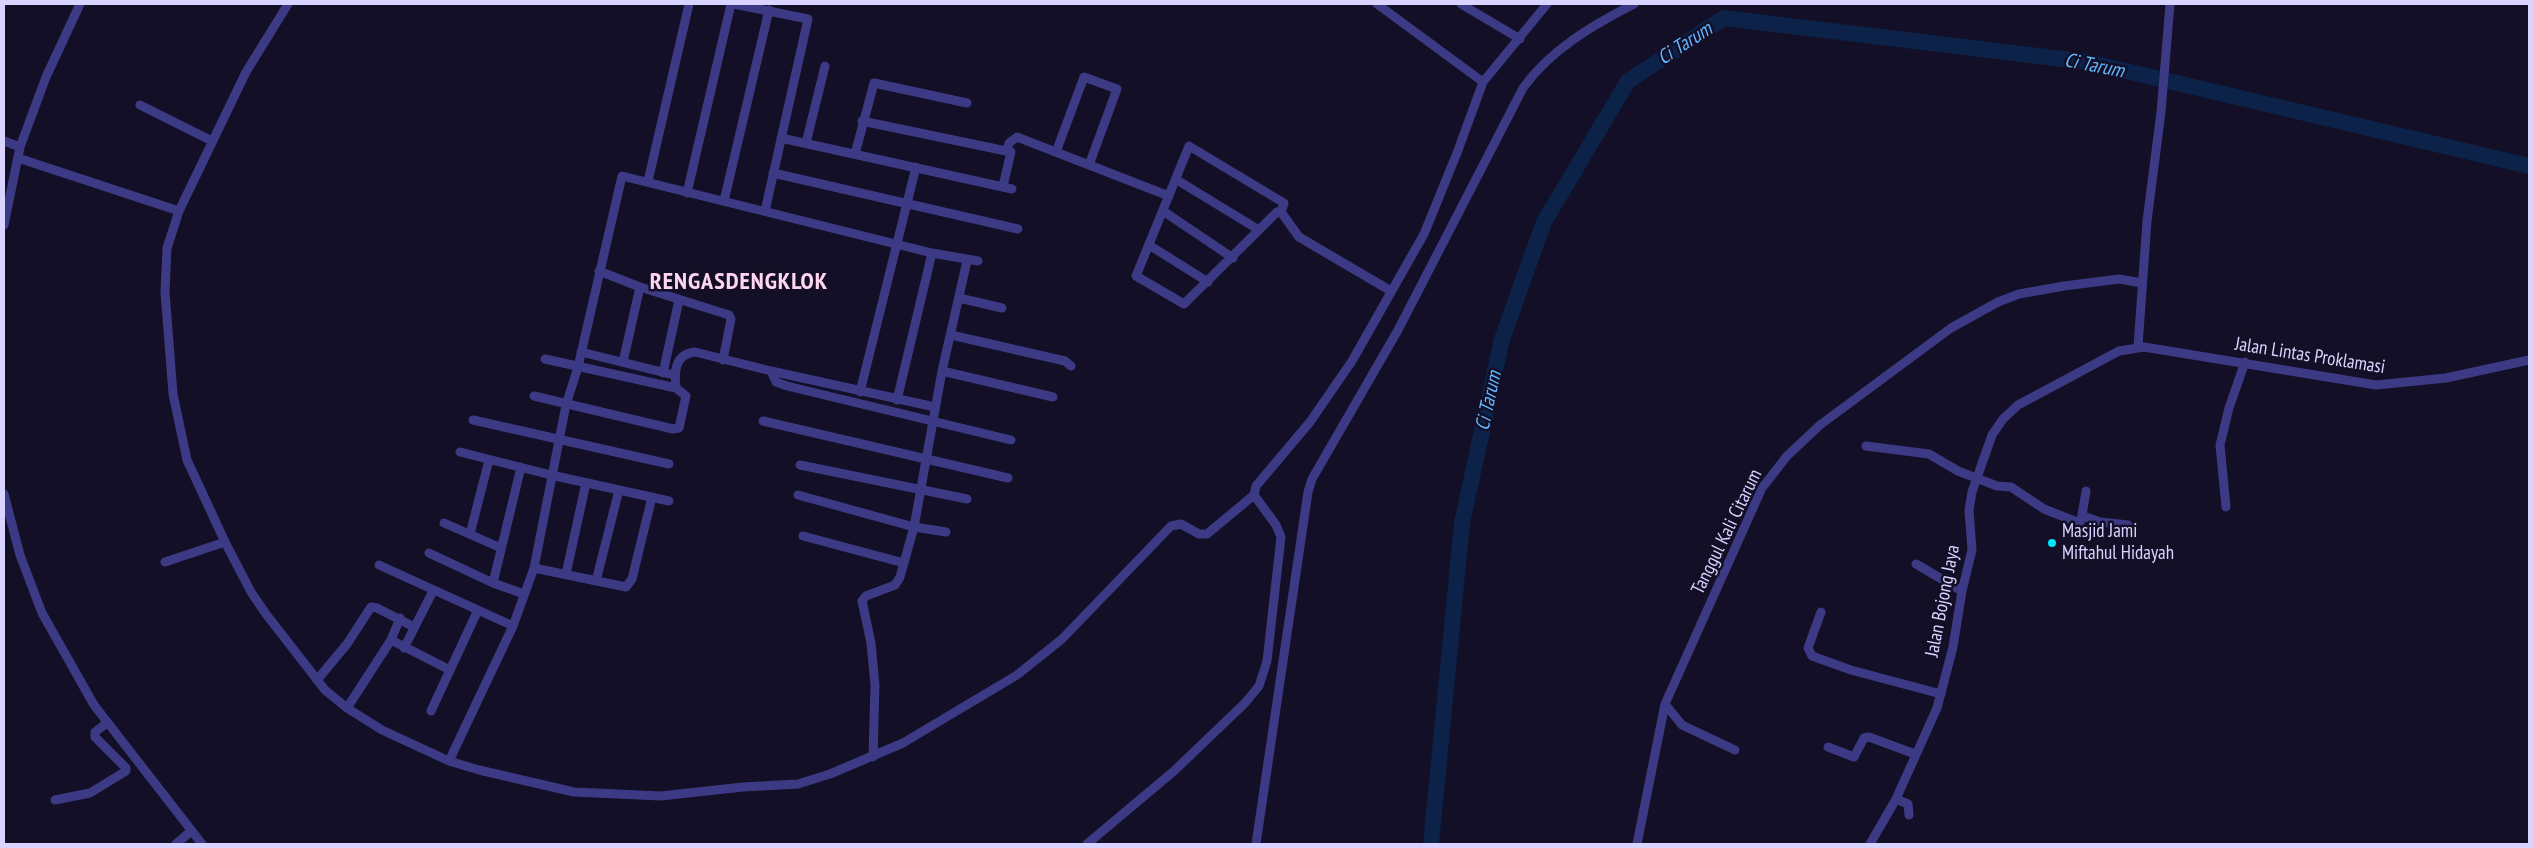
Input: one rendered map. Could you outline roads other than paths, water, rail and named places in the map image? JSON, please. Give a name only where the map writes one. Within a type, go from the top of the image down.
[{"type":"street","points":[[4,225],[20,147],[46,77],[80,4]]},
{"type":"street","points":[[288,4],[246,72],[180,211],[166,248],[164,270],[173,394],[187,460],[225,542],[266,614],[317,680],[347,708],[382,730],[450,760],[479,770],[565,790],[601,795],[661,796],[742,787],[798,784],[872,757],[935,725],[1017,675],[1042,656],[1172,526],[1181,524],[1199,534],[1207,534],[1254,494],[1261,477],[1310,422],[1341,380],[1424,234],[1483,82],[1547,4]]},
{"type":"street","points":[[648,181],[689,4]]},
{"type":"street","points":[[687,193],[733,4],[752,5],[808,18],[764,211]]},
{"type":"street","points":[[1377,4],[1483,82]]},
{"type":"street","points":[[1461,4],[1520,39]]},
{"type":"street","points":[[1256,844],[1308,492],[1312,479],[1398,330],[1523,88],[1544,63],[1572,40],[1634,4]]},
{"type":"street","points":[[2141,346],[2142,283],[2151,184],[2161,112],[2170,4]]},
{"type":"street","points":[[724,201],[769,10]]},
{"type":"street","points":[[806,143],[825,66]]},
{"type":"street","points":[[1056,152],[1084,77],[1117,89],[1089,165]]},
{"type":"street","points":[[855,154],[862,121],[874,83],[967,103]]},
{"type":"street","points":[[140,105],[212,141]]},
{"type":"street","points":[[781,138],[1008,188],[1011,152],[862,121]]},
{"type":"street","points":[[1007,151],[1009,144],[1017,137],[1169,196]]},
{"type":"street","points":[[4,141],[20,147]]},
{"type":"street","points":[[1189,146],[1284,203],[1281,212],[1277,212],[1233,258],[1184,304],[1136,276],[1177,180],[1189,146]]},
{"type":"street","points":[[18,158],[180,211]]},
{"type":"street","points":[[860,392],[895,243],[916,167]]},
{"type":"street","points":[[773,173],[1018,228]]},
{"type":"street","points":[[450,760],[512,626],[534,568],[566,405],[578,367],[622,176],[932,253],[967,261],[978,261]]},
{"type":"street","points":[[1177,180],[1260,230]]},
{"type":"street","points":[[1163,211],[1233,258]]},
{"type":"street","points":[[1281,212],[1299,237],[1391,290]]},
{"type":"street","points":[[1149,245],[1208,282]]},
{"type":"street","points":[[896,400],[932,253]]},
{"type":"street","points":[[872,757],[875,685],[872,643],[862,600],[866,596],[895,585],[900,577],[914,527],[928,459],[942,371],[967,261]]},
{"type":"street","points":[[599,271],[640,287],[729,315],[731,319],[722,360]]},
{"type":"street","name":"Tanggul Kali Citarum","points":[[1637,844],[1665,704],[1762,488],[1802,441],[1951,328],[1998,302],[2044,288],[2119,279],[2142,283]]},
{"type":"street","points":[[623,362],[640,287]]},
{"type":"street","points":[[959,298],[1002,308]]},
{"type":"street","points":[[663,373],[679,300]]},
{"type":"street","points":[[950,335],[1065,361],[1071,366]]},
{"type":"street","name":"Jalan Lintas Proklamasi","points":[[2141,346],[2376,385],[2423,382],[2529,360]]},
{"type":"street","name":"Jalan Bojong Jaya","points":[[1870,844],[1896,799],[1931,721],[1940,694],[1953,647],[1962,591],[1972,550],[1969,510],[1976,478],[1992,434],[2011,411],[2028,399],[2119,351],[2141,346]]},
{"type":"street","points":[[581,352],[674,375]]},
{"type":"street","points":[[676,388],[674,375],[678,358],[686,352],[695,352],[860,392],[935,407]]},
{"type":"street","points":[[534,396],[673,429],[679,428],[681,423],[686,396],[676,388],[545,359]]},
{"type":"street","points":[[2226,507],[2220,445],[2226,416],[2244,362]]},
{"type":"street","points":[[771,371],[776,382],[787,386],[1011,440]]},
{"type":"street","points":[[942,371],[1053,397]]},
{"type":"street","points":[[473,420],[669,464]]},
{"type":"street","points":[[763,421],[1008,478]]},
{"type":"street","points":[[1866,446],[1929,454],[1976,478],[1998,486],[2012,487],[2044,510],[2077,522],[2083,516],[2086,491]]},
{"type":"street","points":[[460,452],[551,476],[669,501]]},
{"type":"street","points":[[470,534],[490,460]]},
{"type":"street","points":[[800,465],[967,500]]},
{"type":"street","points":[[493,583],[521,467]]},
{"type":"street","points":[[566,574],[586,483]]},
{"type":"street","points":[[596,581],[619,490]]},
{"type":"street","points":[[4,494],[7,524],[42,613],[94,705],[190,832],[202,844]]},
{"type":"street","points":[[1090,843],[1174,771],[1245,703],[1259,686],[1267,661],[1281,537],[1276,525],[1254,494]]},
{"type":"street","points":[[798,495],[914,527],[946,532]]},
{"type":"street","points":[[534,568],[626,587],[630,583],[652,497]]},
{"type":"street","points":[[2083,516],[2100,522],[2128,525]]},
{"type":"street","points":[[444,523],[501,548]]},
{"type":"street","points":[[803,536],[904,563]]},
{"type":"street","points":[[165,562],[225,542]]},
{"type":"street","points":[[429,553],[493,583],[524,594]]},
{"type":"street","points":[[1916,564],[1962,591]]},
{"type":"street","points":[[379,565],[512,626]]},
{"type":"street","points":[[404,648],[433,590]]},
{"type":"street","points":[[317,680],[347,644],[370,608],[377,608],[400,618],[414,627]]},
{"type":"street","points":[[430,711],[478,610]]},
{"type":"street","points":[[1821,612],[1808,648],[1808,652],[1812,656],[1851,670],[1940,694]]},
{"type":"street","points":[[347,708],[391,640],[400,618]]},
{"type":"street","points":[[391,640],[450,670]]},
{"type":"street","points":[[1665,704],[1682,725],[1735,750]]},
{"type":"street","points":[[55,800],[90,793],[126,771],[126,768],[95,737],[95,732],[107,723]]},
{"type":"street","points":[[1828,747],[1854,757],[1864,738],[1869,737],[1915,754]]},
{"type":"street","points":[[1896,799],[1908,804],[1909,815]]},
{"type":"street","points":[[176,844],[190,832]]},
{"type":"waterway","name":"Ci Tarum","points":[[1431,844],[1462,523],[1502,339],[1544,222],[1628,81],[1724,18],[2088,62],[2529,166]]},
{"type":"place","name":"Masjid Jami Miftahul Hidayah","points":[[2052,543]]},
{"type":"district","name":"RENGASDENGKLOK","points":[[739,282]]}]
